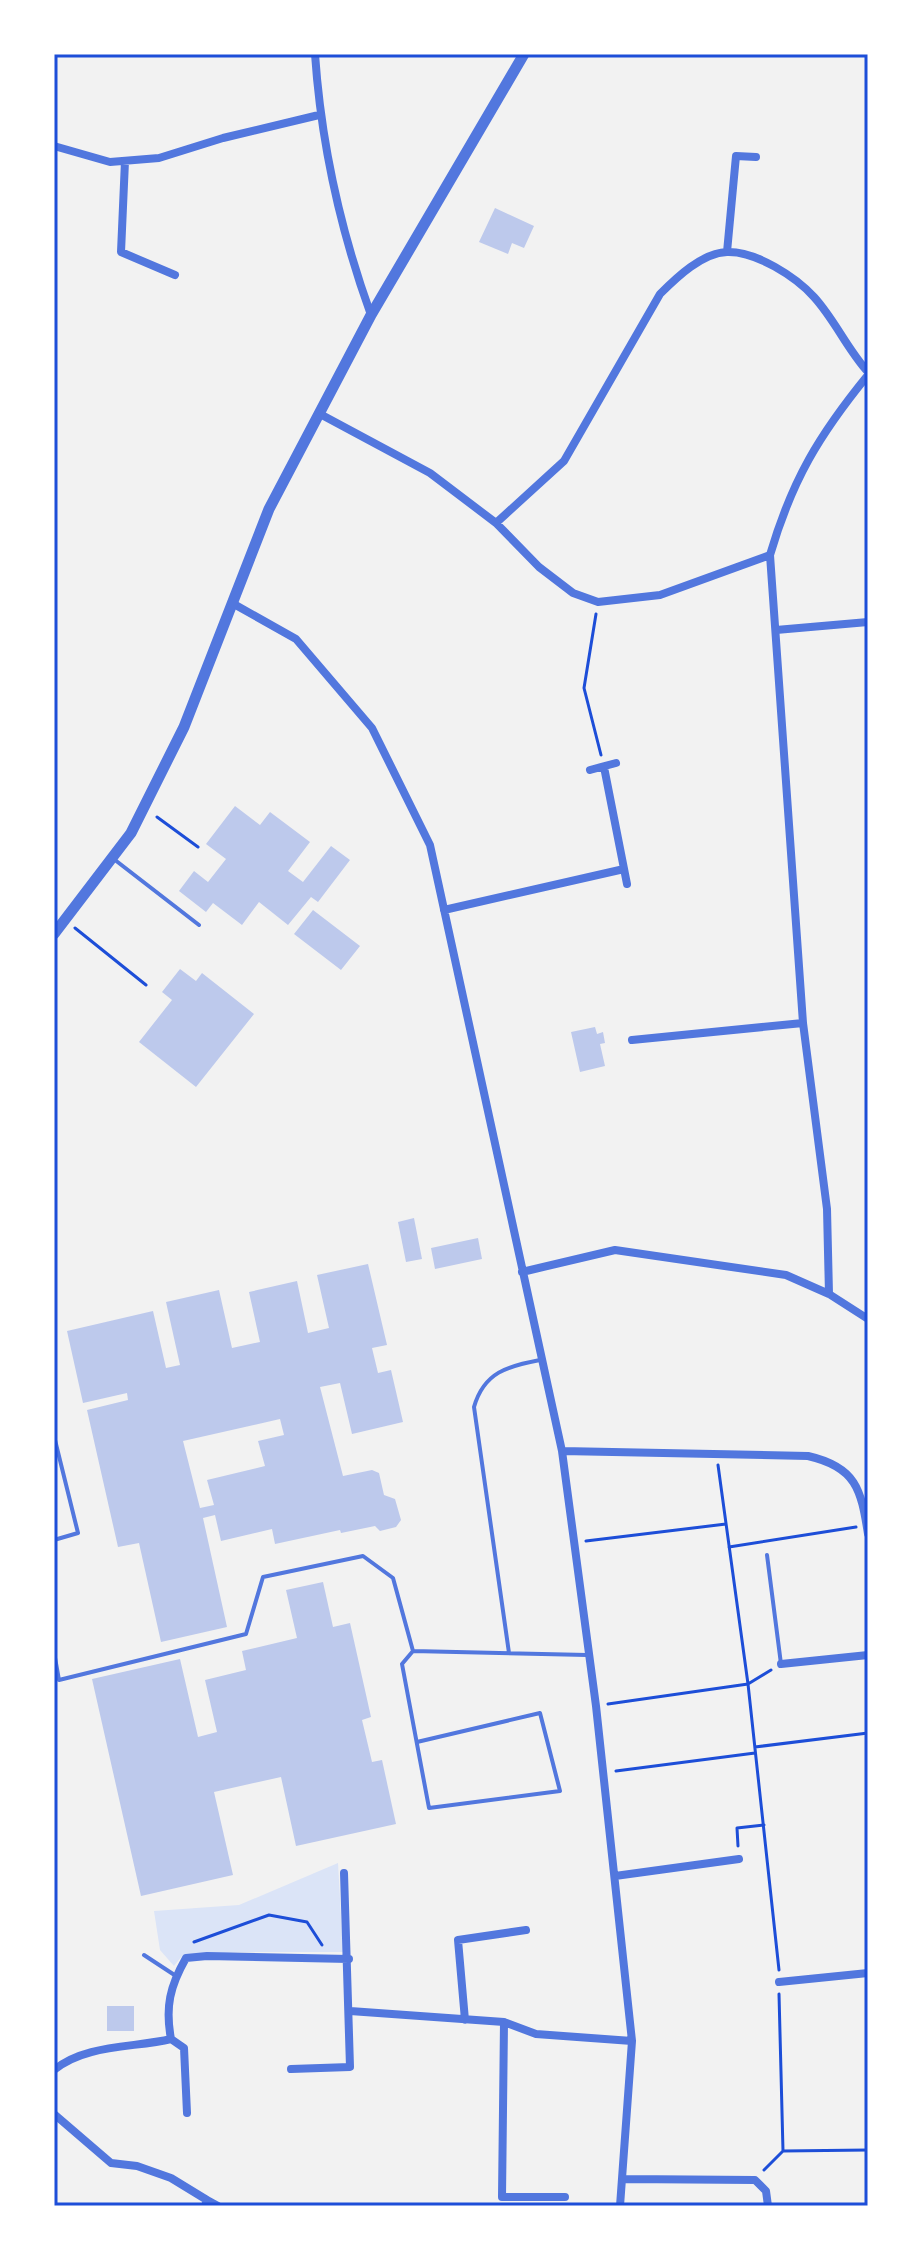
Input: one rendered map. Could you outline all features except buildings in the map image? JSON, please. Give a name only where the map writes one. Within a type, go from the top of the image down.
[{"type":"street","points":[[315,54],[319,115],[355,271],[371,315]]},
{"type":"street","points":[[54,934],[113,858],[144,807],[184,727],[269,509],[371,315],[524,54]]},
{"type":"street","points":[[54,146],[110,162],[159,158],[223,138],[319,115]]},
{"type":"street","points":[[727,252],[736,156],[756,157]]},
{"type":"street","points":[[125,161],[121,252],[175,275]]},
{"type":"street","points":[[496,523],[564,461],[660,294],[681,273],[727,252],[772,265],[790,276],[814,297],[868,374],[830,422],[787,500],[770,555],[803,1023],[827,1209],[829,1294]]},
{"type":"street","points":[[320,414],[430,473],[496,523],[539,567],[573,593],[598,602],[660,595],[770,555]]},
{"type":"street","points":[[232,603],[296,639],[372,728],[430,845],[562,1451],[575,1543],[604,1772],[632,2041],[620,2206]]},
{"type":"street","points":[[776,630],[868,622]]},
{"type":"street","points":[[590,770],[616,763]]},
{"type":"street","points":[[604,767],[627,884]]},
{"type":"street","points":[[444,910],[624,869]]},
{"type":"street","points":[[632,1040],[803,1023]]},
{"type":"street","points":[[522,1272],[615,1250],[786,1275],[829,1294],[868,1319]]},
{"type":"street","points":[[562,1451],[808,1456],[830,1461],[855,1480],[867,1530]]},
{"type":"street","points":[[781,1664],[868,1655]]},
{"type":"street","points":[[615,1876],[739,1859]]},
{"type":"street","points":[[291,2069],[350,2067],[344,1873]]},
{"type":"street","points":[[465,2020],[458,1940],[526,1930]]},
{"type":"street","points":[[187,2113],[184,2048],[171,2039],[167,2017],[176,1976],[186,1958],[349,1959]]},
{"type":"street","points":[[779,1982],[868,1973]]},
{"type":"street","points":[[350,2011],[504,2022],[536,2034],[632,2041]]},
{"type":"street","points":[[504,2022],[502,2197],[565,2197]]},
{"type":"street","points":[[54,2070],[119,2045],[145,2045],[171,2039]]},
{"type":"street","points":[[54,2114],[111,2163],[137,2166],[171,2178],[206,2203],[218,2206]]},
{"type":"street","points":[[624,2179],[755,2180],[766,2191],[768,2206]]},
{"type":"lane","points":[[113,858],[199,925]]},
{"type":"lane","points":[[509,1653],[474,1407],[478,1393],[492,1375],[509,1365],[542,1360]]},
{"type":"lane","points":[[54,1436],[78,1533],[54,1540]]},
{"type":"lane","points":[[767,1555],[781,1664]]},
{"type":"lane","points":[[54,1652],[59,1680],[246,1634],[263,1577],[363,1556],[393,1578],[413,1651]]},
{"type":"lane","points":[[413,1651],[590,1655]]},
{"type":"lane","points":[[413,1651],[402,1664],[429,1808],[560,1791],[540,1713],[417,1742]]},
{"type":"lane","points":[[144,1955],[176,1976]]},
{"type":"path","points":[[598,602],[584,688],[604,767]]},
{"type":"path","points":[[144,807],[198,847]]},
{"type":"path","points":[[66,920],[146,985]]},
{"type":"path","points":[[716,1454],[764,1825],[779,1982],[783,2151]]},
{"type":"path","points":[[575,1543],[726,1524]]},
{"type":"path","points":[[729,1547],[867,1530]]},
{"type":"path","points":[[596,1706],[748,1684],[781,1664]]},
{"type":"path","points":[[755,1747],[868,1733]]},
{"type":"path","points":[[604,1772],[755,1753]]},
{"type":"path","points":[[739,1859],[737,1828],[764,1825]]},
{"type":"path","points":[[186,1948],[209,1935],[230,1932],[269,1915],[282,1916],[301,1919],[314,1929],[325,1960]]},
{"type":"path","points":[[755,2180],[783,2151],[868,2150]]},
{"type":"shaded area","points":[[338,1863],[343,1952],[241,1952],[182,1956],[174,1966],[160,1950],[154,1911],[239,1905]]}]
